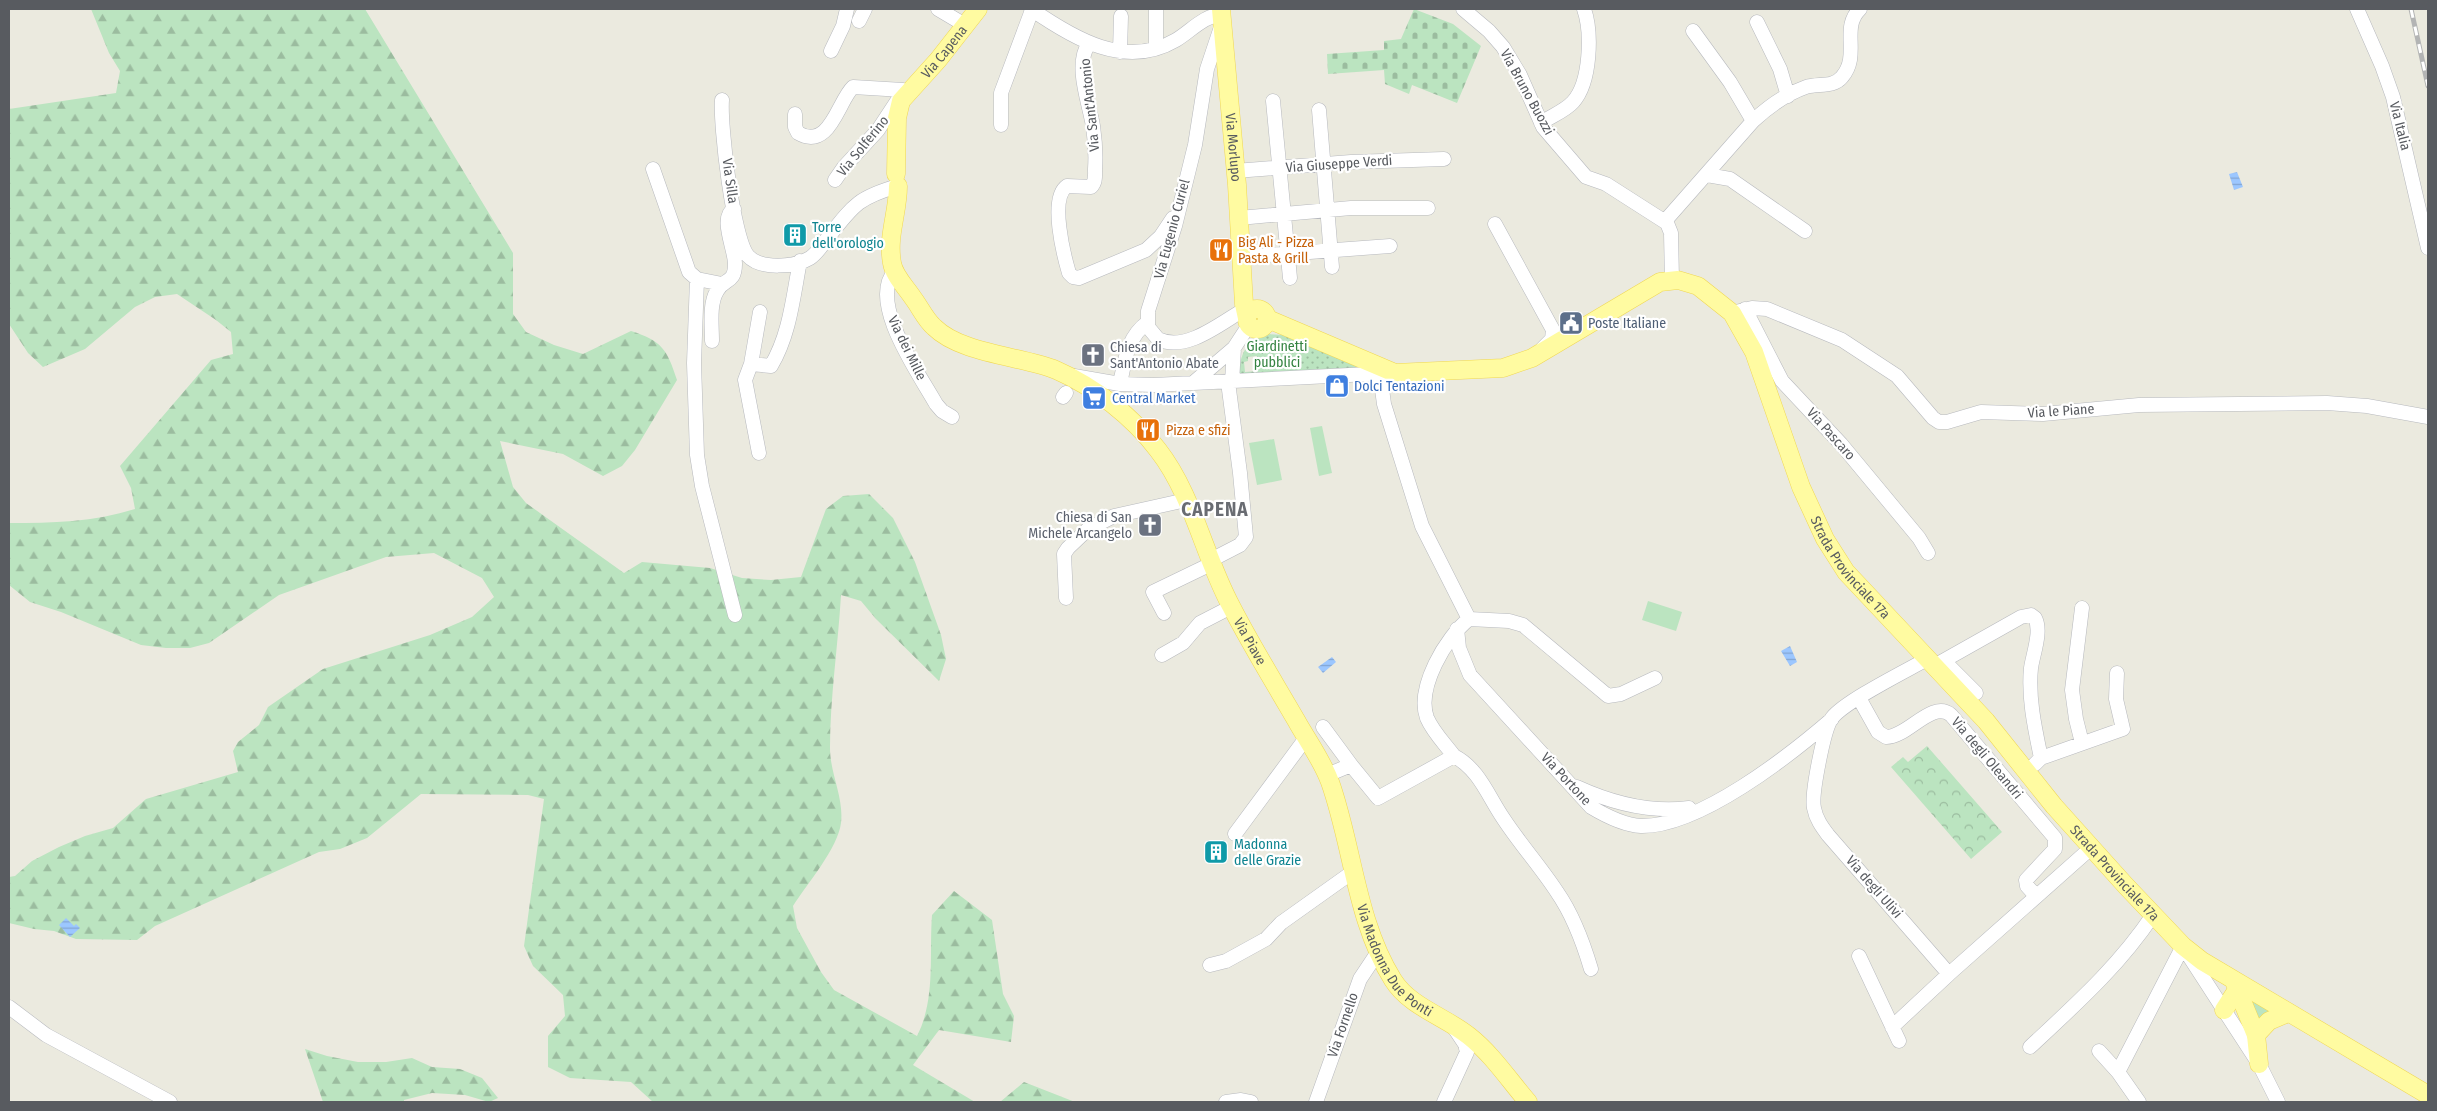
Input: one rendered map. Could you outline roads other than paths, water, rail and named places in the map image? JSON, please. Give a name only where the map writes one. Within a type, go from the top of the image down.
[{"type":"main road","name":"Via Capena","points":[[895,271],[891,258],[890,232],[897,184],[897,118],[900,103],[906,91],[933,66],[978,9]]},
{"type":"main road","name":"Via Morlupo","points":[[1222,15],[1243,285],[1254,316]]},
{"type":"main road","name":"Via Piave","points":[[895,271],[934,327],[966,344],[1009,358],[1042,365],[1068,386],[1097,393],[1158,450],[1174,474],[1210,562],[1231,607],[1327,775]]},
{"type":"main road","name":"Strada Provinciale 17a","points":[[1672,280],[1689,282],[1702,288],[1739,311],[1797,478],[1825,539],[1851,579],[1939,663],[1995,730],[2054,806],[2091,848],[2183,946],[2202,961],[2240,986],[2428,1095]]},
{"type":"main road","points":[[1254,316],[1387,373],[1504,368],[1532,358],[1594,324],[1650,287],[1672,280]]},
{"type":"main road","name":"Via Madonna Due Ponti","points":[[1327,775],[1368,926],[1378,952],[1395,983],[1404,994],[1417,1004],[1453,1025],[1480,1046],[1528,1102]]},
{"type":"main road","points":[[2224,1010],[2240,986]]},
{"type":"main road","points":[[2240,986],[2256,1034],[2259,1064]]},
{"type":"main road","points":[[2256,1034],[2269,1021],[2288,1013]]},
{"type":"street","points":[[831,51],[843,26],[847,9]]},
{"type":"street","points":[[938,9],[965,25]]},
{"type":"street","points":[[1001,125],[1001,93],[1032,9],[1065,31],[1089,43],[1120,52],[1137,52],[1156,48],[1175,40],[1206,18],[1222,15]]},
{"type":"street","points":[[1156,9],[1156,48]]},
{"type":"street","name":"Via Bruno Buozzi","points":[[1463,9],[1489,31],[1507,53],[1520,75],[1541,123],[1588,179],[1606,184],[1665,221]]},
{"type":"street","points":[[1541,123],[1570,105],[1581,87],[1590,35],[1584,9]]},
{"type":"street","points":[[1672,280],[1671,233],[1665,221],[1753,121],[1771,106],[1808,87],[1833,83],[1843,76],[1852,56],[1851,21],[1860,9]]},
{"type":"street","name":"Via Italia","points":[[2356,9],[2390,88],[2428,248]]},
{"type":"street","name":"Via Eugenio Curiel","points":[[1148,322],[1148,310],[1175,226],[1194,145],[1207,69],[1222,15]]},
{"type":"street","points":[[1120,52],[1121,16]]},
{"type":"street","points":[[1757,22],[1780,69],[1788,96]]},
{"type":"street","points":[[1693,31],[1730,82],[1753,121]]},
{"type":"street","name":"Via Sant'Antonio","points":[[1089,43],[1085,51],[1084,71],[1094,136],[1095,180],[1090,187],[1067,186],[1062,193],[1059,227],[1069,274],[1079,278],[1146,250],[1162,236],[1178,211]]},
{"type":"street","points":[[795,114],[798,133],[805,136],[816,135],[830,125],[853,87],[906,91]]},
{"type":"street","name":"Via Solferino","points":[[835,180],[844,167],[878,130],[906,91]]},
{"type":"street","name":"Via Silla","points":[[722,100],[722,122],[734,209],[745,251],[751,259],[770,264],[800,261]]},
{"type":"street","points":[[1273,101],[1290,278]]},
{"type":"street","points":[[1319,110],[1332,267]]},
{"type":"street","name":"Via Giuseppe Verdi","points":[[1235,171],[1444,158]]},
{"type":"street","points":[[653,169],[687,266],[697,279],[694,363],[697,454],[702,486],[735,615]]},
{"type":"street","points":[[1707,174],[1730,179],[1805,231]]},
{"type":"street","points":[[751,364],[771,366],[780,351],[789,322],[800,261],[815,253],[850,209],[868,195],[897,184]]},
{"type":"street","points":[[1239,218],[1360,208],[1428,208]]},
{"type":"street","points":[[697,279],[722,284],[730,281],[734,273],[735,257],[726,219],[729,212],[734,209]]},
{"type":"street","points":[[1495,224],[1553,330],[1550,341],[1532,358]]},
{"type":"street","points":[[1241,257],[1390,246]]},
{"type":"street","name":"Via dei Mille","points":[[895,271],[886,286],[888,306],[894,326],[936,404],[942,411],[952,417]]},
{"type":"street","points":[[712,341],[713,305],[716,293],[722,284]]},
{"type":"street","name":"Via le Piane","points":[[1739,311],[1772,310],[1829,333],[1855,347],[1897,376],[1933,418],[1939,422],[1951,422],[1981,412],[2043,414],[2120,406],[2190,404],[2345,403],[2428,417]]},
{"type":"street","name":"Via Pascaro","points":[[1739,311],[1782,381],[1841,444],[1919,538],[1928,553]]},
{"type":"street","points":[[758,453],[745,380],[751,364],[760,312]]},
{"type":"street","points":[[1113,406],[1114,395],[1121,384],[1129,342],[1139,328],[1148,322],[1150,332],[1155,338],[1175,343],[1254,316]]},
{"type":"street","points":[[1164,613],[1149,594],[1240,545],[1246,537],[1240,473],[1225,382],[1234,348],[1254,316]]},
{"type":"street","points":[[1193,383],[1234,348]]},
{"type":"street","points":[[1210,368],[1225,382]]},
{"type":"street","points":[[1068,386],[1121,384],[1154,386],[1387,373],[1384,404],[1425,534],[1469,619]]},
{"type":"street","points":[[1066,598],[1064,554],[1088,529],[1114,516],[1186,500]]},
{"type":"street","points":[[1162,655],[1183,644],[1200,623],[1231,607]]},
{"type":"street","points":[[2082,608],[2072,690],[2082,743]]},
{"type":"street","points":[[1832,718],[1859,698],[1939,663],[2027,615],[2036,618],[2037,627],[2031,667],[2031,689],[2041,758]]},
{"type":"street","points":[[1591,969],[1576,927],[1558,893],[1507,824],[1477,775],[1466,763],[1454,756],[1430,723],[1425,702],[1433,672],[1447,643],[1457,629],[1469,619],[1509,621],[1523,625],[1608,696],[1621,694],[1655,678]]},
{"type":"street","name":"Via Portone","points":[[1457,629],[1459,648],[1470,675],[1591,807],[1611,818],[1641,826],[1685,817],[1758,777],[1832,718]]},
{"type":"street","points":[[1939,663],[1976,693]]},
{"type":"street","points":[[2028,772],[2041,758],[2123,729],[2116,699],[2117,674]]},
{"type":"street","name":"Via degli Oleandri","points":[[1859,698],[1878,732],[1886,737],[1894,736],[1935,711],[1944,710],[1951,715],[2055,838],[2056,846],[2054,851],[2026,880],[2027,886],[2036,896]]},
{"type":"street","name":"Via degli Ulivi","points":[[1832,718],[1814,790],[1814,807],[1817,818],[1828,835],[1949,974]]},
{"type":"street","points":[[1323,726],[1378,798],[1454,756]]},
{"type":"street","points":[[1235,834],[1306,738]]},
{"type":"street","points":[[1327,775],[1351,765]]},
{"type":"street","points":[[1572,785],[1616,803],[1668,810],[1704,807]]},
{"type":"street","points":[[1892,1028],[1949,974],[2091,848]]},
{"type":"street","points":[[1210,965],[1226,961],[1266,939],[1281,923],[1354,871]]},
{"type":"street","points":[[2030,1047],[2097,985],[2135,942],[2154,915]]},
{"type":"street","points":[[2183,946],[2259,1064],[2278,1102]]},
{"type":"street","points":[[2118,1072],[2183,946]]},
{"type":"street","name":"Via Fornello","points":[[1316,1102],[1360,979],[1378,952]]},
{"type":"street","points":[[1859,956],[1898,1041]]},
{"type":"street","points":[[9,1007],[46,1035],[170,1102]]},
{"type":"street","points":[[1444,1102],[1467,1052],[1465,1044],[1453,1025]]},
{"type":"street","points":[[2099,1051],[2118,1072],[2139,1102]]},
{"type":"street","points":[[1226,1102],[1241,1100],[1251,1102]]},
{"type":"water","points":[[2237,172],[2243,187],[2234,190],[2229,174]]},
{"type":"water","points":[[1790,646],[1797,662],[1790,666],[1781,651]]},
{"type":"water","points":[[1332,657],[1336,662],[1323,673],[1318,667]]},
{"type":"water","points":[[66,918],[74,926],[76,924],[80,928],[70,937],[59,925]]},
{"type":"railway","points":[[2411,9],[2428,86]]},
{"type":"place","name":"Torre dell'orologio","points":[[795,235]]},
{"type":"place","name":"Big Alì - Pizza Pasta & Grill","points":[[1221,250]]},
{"type":"place","name":"Poste Italiane","points":[[1571,323]]},
{"type":"place","name":"Chiesa di Sant'Antonio Abate","points":[[1093,355]]},
{"type":"place","name":"Dolci Tentazioni","points":[[1337,386]]},
{"type":"place","name":"Central Market","points":[[1094,398]]},
{"type":"place","name":"Pizza e sfizi","points":[[1148,430]]},
{"type":"place","name":"Chiesa di San Michele Arcangelo","points":[[1150,525]]},
{"type":"place","name":"Madonna delle Grazie","points":[[1216,852]]},
{"type":"district","name":"CAPENA","points":[[1215,509]]},
{"type":"park label","name":"Giardinetti pubblici","points":[[1277,354]]}]
